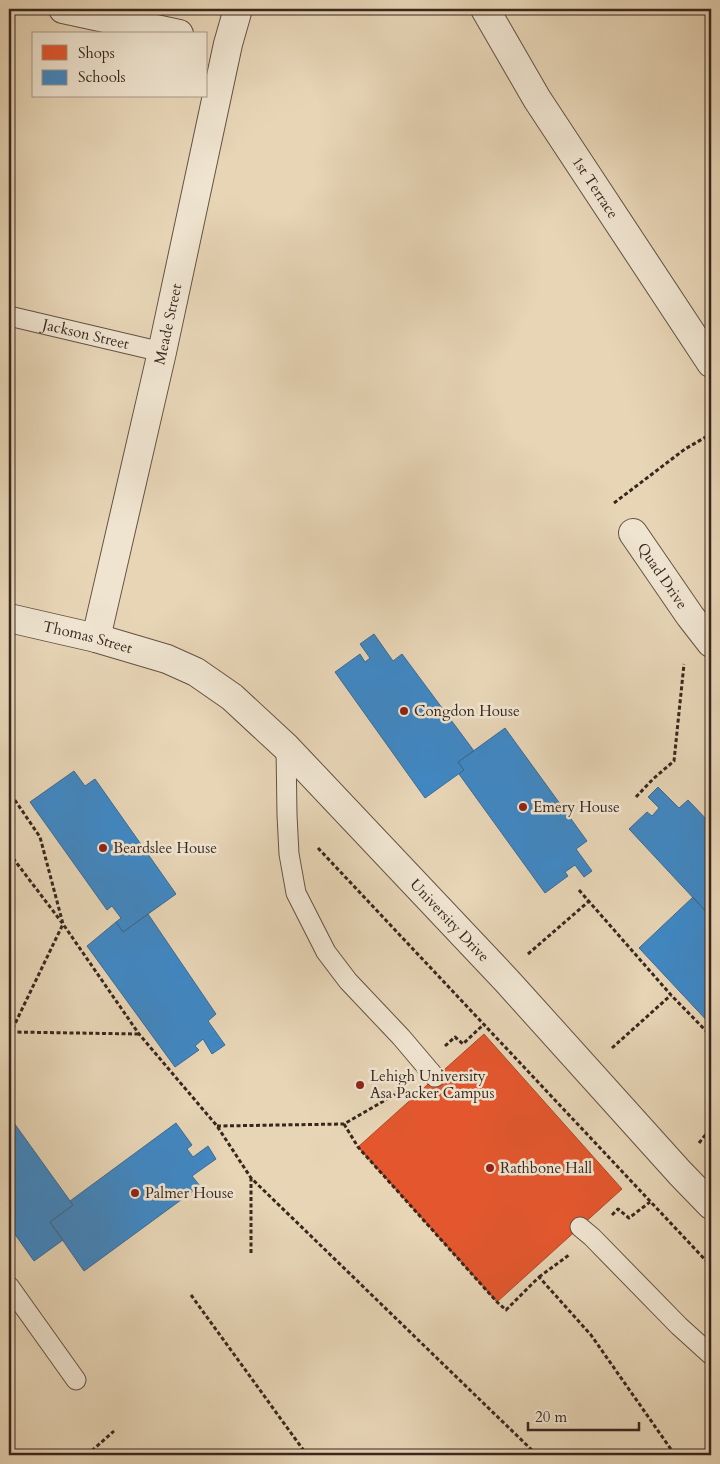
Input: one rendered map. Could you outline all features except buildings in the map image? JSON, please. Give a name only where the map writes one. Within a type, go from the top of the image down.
[{"type":"street","points":[[63,9],[170,32]]},
{"type":"street","name":"Meade Street","points":[[208,93],[217,42],[238,9]]},
{"type":"street","points":[[217,42],[244,9]]},
{"type":"street","name":"1st Terrace","points":[[485,9],[537,99],[711,363]]},
{"type":"street","name":"Meade Street","points":[[96,638],[162,352],[207,98]]},
{"type":"street","name":"Quad Drive","points":[[633,533],[690,616],[711,643]]},
{"type":"street","name":"Thomas Street","points":[[9,618],[96,638],[167,659]]},
{"type":"street","name":"University Drive","points":[[167,659],[196,672],[232,697],[286,747],[502,976],[711,1206]]},
{"type":"lane","name":"Jackson Street","points":[[9,316],[162,352]]},
{"type":"lane","points":[[286,747],[289,854],[296,893],[326,952],[348,981],[430,1071]]},
{"type":"lane","points":[[580,1227],[679,1326],[711,1355]]},
{"type":"lane","points":[[9,1286],[76,1380]]},
{"type":"path","points":[[633,533],[612,505],[686,449],[711,434]]},
{"type":"path","points":[[636,798],[653,779],[674,761],[683,677]]},
{"type":"path","points":[[10,793],[40,837],[63,924],[10,1033],[139,1034]]},
{"type":"path","points":[[287,815],[711,1266]]},
{"type":"path","points":[[9,854],[63,924],[139,1034],[217,1126],[251,1178],[537,1455]]},
{"type":"path","points":[[578,890],[671,995],[711,1036]]},
{"type":"path","points":[[502,976],[588,902]]},
{"type":"path","points":[[587,1071],[671,995]]},
{"type":"path","points":[[217,1126],[344,1124],[394,1095],[430,1071],[455,1036],[462,1044],[484,1024]]},
{"type":"path","points":[[344,1124],[358,1147],[506,1310],[539,1277],[591,1336],[675,1455]]},
{"type":"path","points":[[251,1178],[251,1252]]},
{"type":"path","points":[[191,1295],[307,1455]]},
{"type":"path","points":[[87,1455],[114,1431]]},
{"type":"place","name":"Congdon House","points":[[404,711]]},
{"type":"place","name":"Emery House","points":[[523,807]]},
{"type":"place","name":"Beardslee House","points":[[103,848]]},
{"type":"place","name":"Lehigh University Asa Packer Campus","points":[[360,1085]]},
{"type":"place","name":"Rathbone Hall","points":[[490,1168]]},
{"type":"place","name":"Palmer House","points":[[135,1193]]}]
